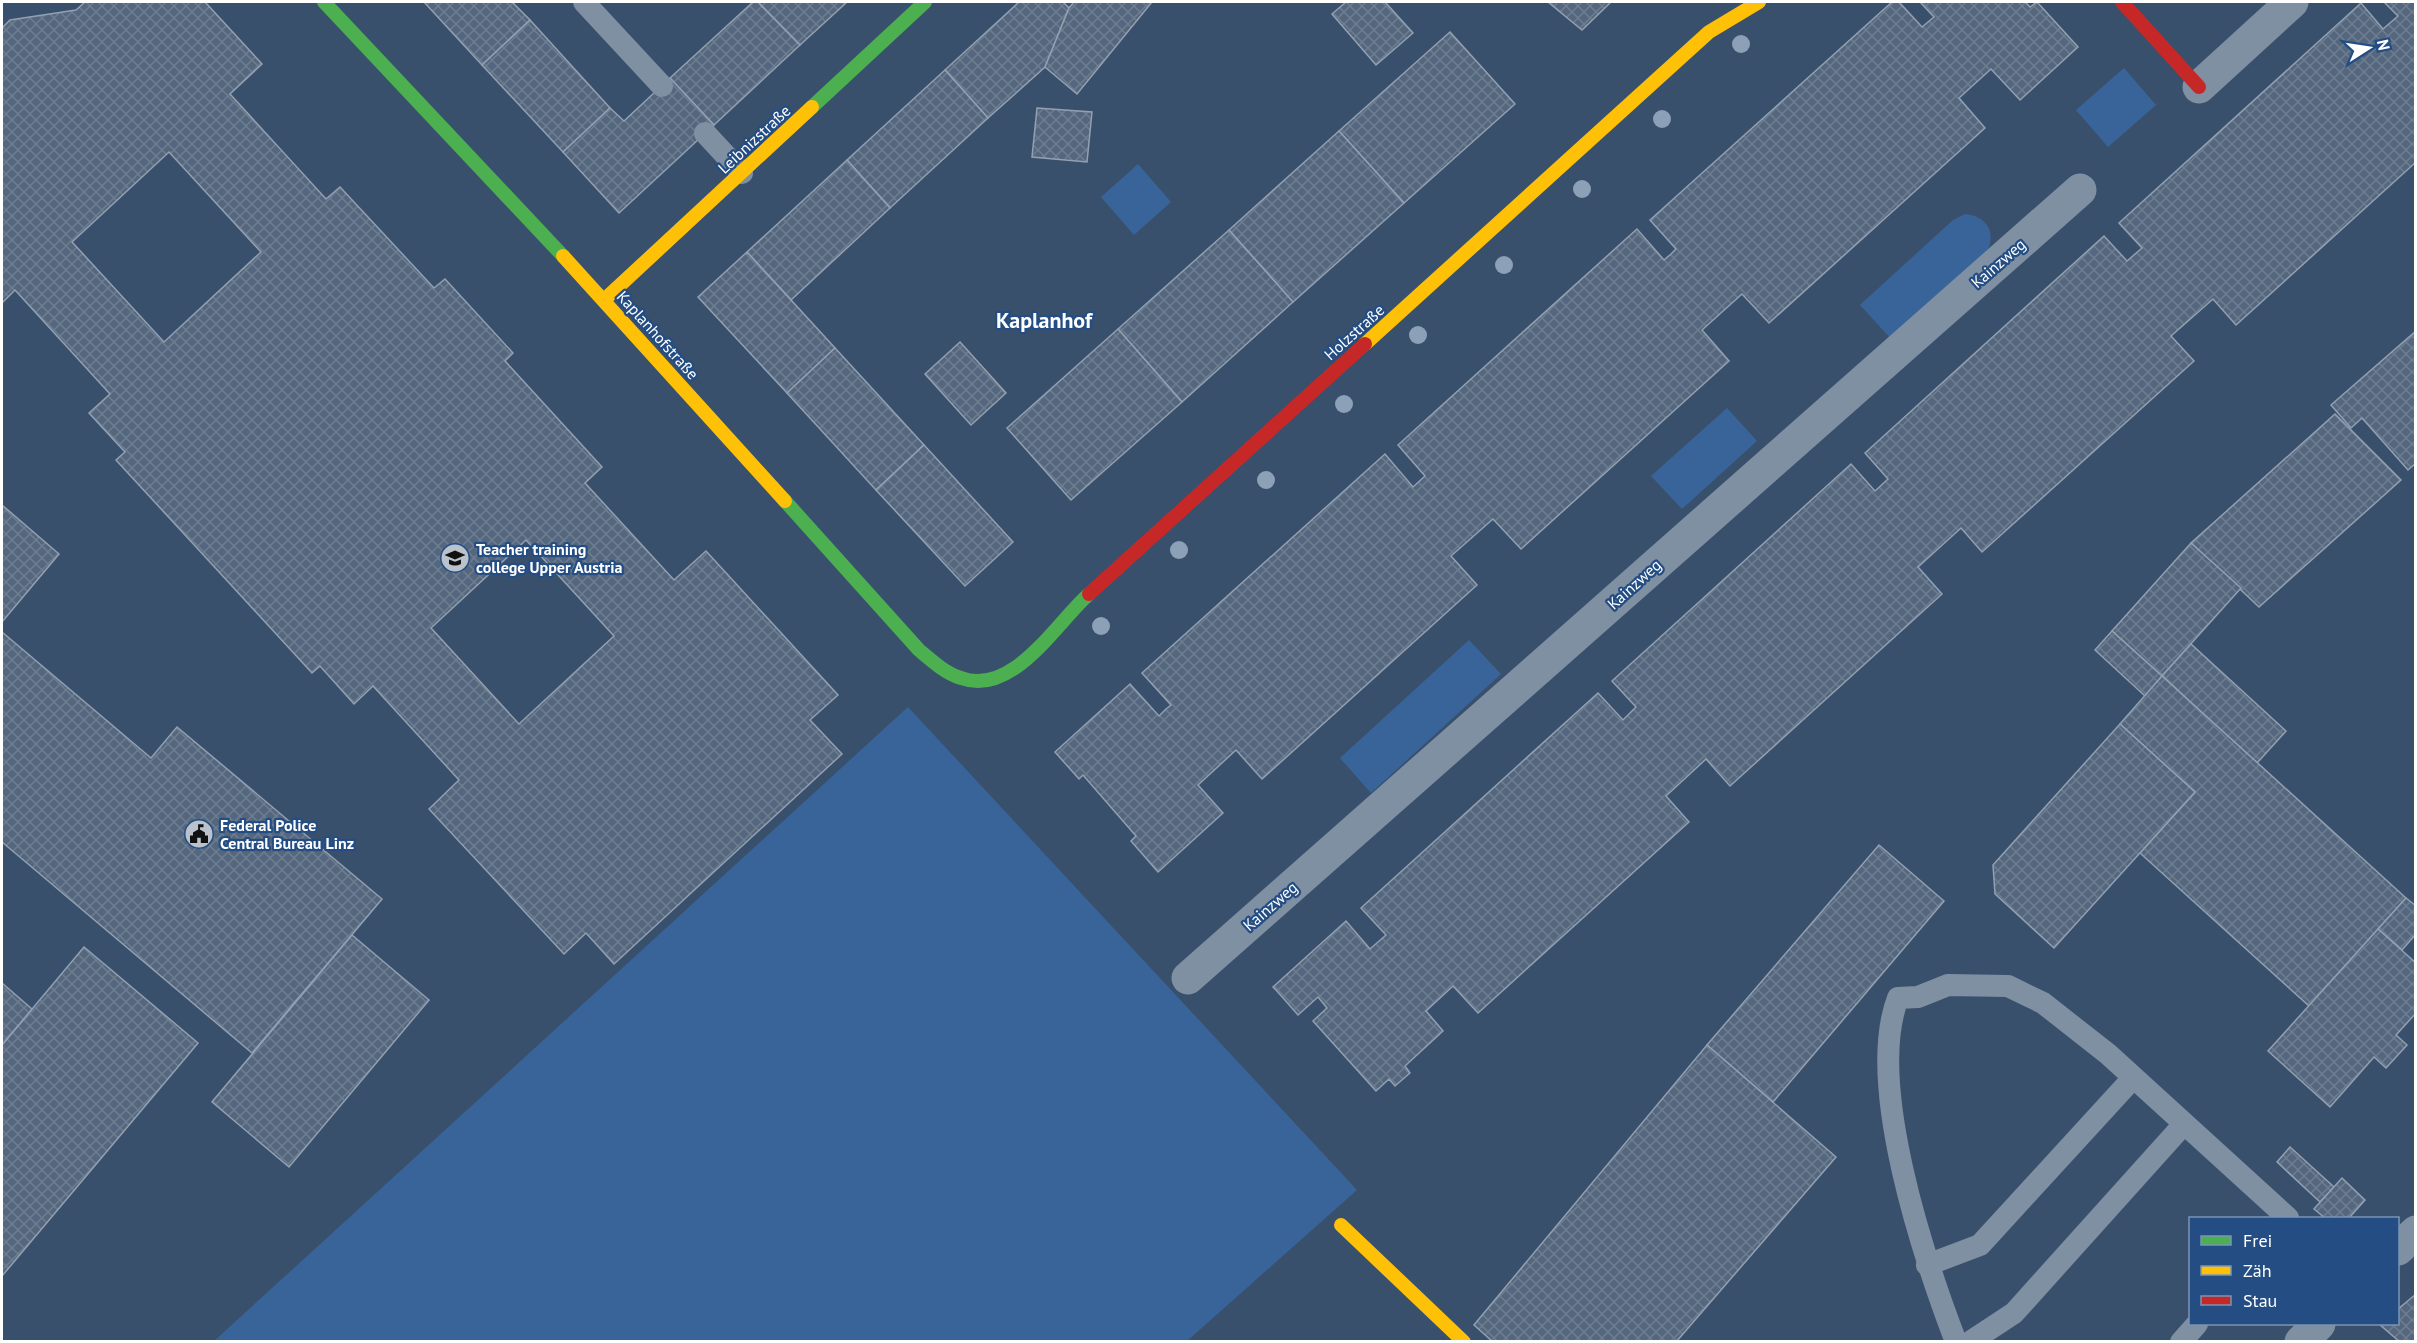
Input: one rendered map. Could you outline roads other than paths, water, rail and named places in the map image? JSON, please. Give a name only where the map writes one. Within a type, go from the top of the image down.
[{"type":"street","name":"Kaplanhofstraße","points":[[324,2],[604,300],[919,650],[947,672],[972,682]]},
{"type":"street","name":"Leibnizstraße","points":[[604,300],[926,2]]},
{"type":"street","name":"Holzstraße","points":[[972,682],[999,677],[1027,659],[1082,600],[1709,32],[1758,2]]},
{"type":"street","points":[[2122,2],[2199,87],[2292,2]]},
{"type":"street","name":"Kainzweg","points":[[1188,978],[2080,190]]},
{"type":"street","points":[[1341,1226],[1464,1341]]},
{"type":"street","points":[[2399,1247],[2415,1232]]},
{"type":"street","points":[[2301,1341],[2317,1325]]},
{"type":"lane","points":[[585,2],[662,86]]},
{"type":"lane","points":[[705,133],[742,173]]},
{"type":"lane","points":[[1956,1341],[1927,1265],[1898,1145],[1888,1068],[1890,1018],[1898,998],[1918,997],[1948,985],[2008,986],[2043,1003],[2133,1078],[2287,1217]]},
{"type":"lane","points":[[1927,1265],[1980,1245],[2133,1078]]},
{"type":"lane","points":[[1970,1341],[2014,1313],[2184,1124]]},
{"type":"lane","points":[[2181,1341],[2195,1325]]},
{"type":"place","name":"Teacher training college Upper Austria","points":[[455,558]]},
{"type":"place","name":"Federal Police Central Bureau Linz","points":[[199,834]]},
{"type":"district","name":"Kaplanhof","points":[[1044,320]]}]
